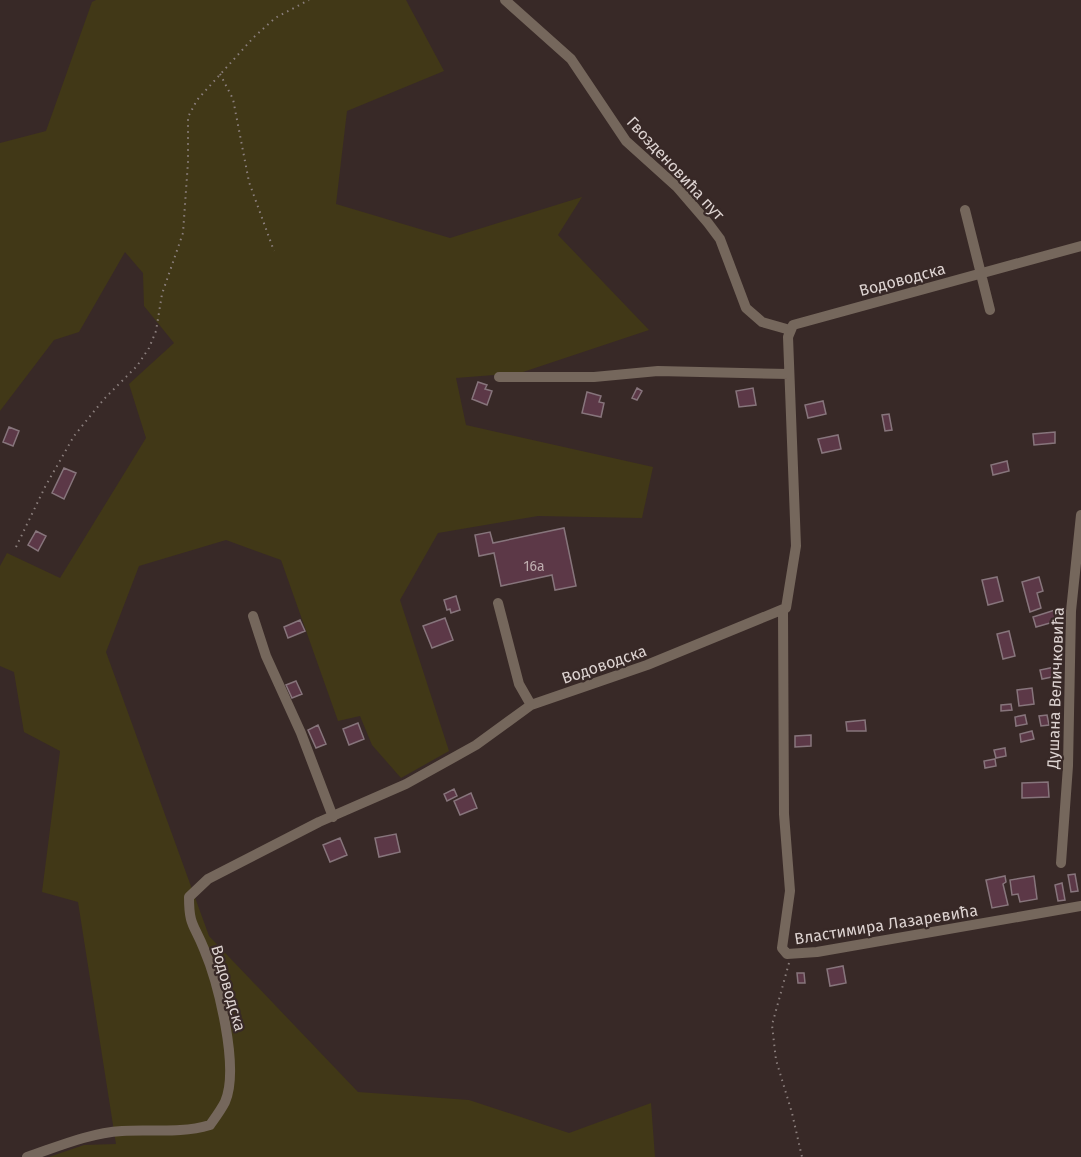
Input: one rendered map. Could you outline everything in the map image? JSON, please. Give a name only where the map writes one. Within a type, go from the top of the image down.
[{"type":"street","name":"Гвозденовића пут","points":[[505,0],[571,59],[626,141],[677,187],[708,223],[720,239],[746,308],[762,322],[790,330]]},
{"type":"street","points":[[964,210],[982,272],[990,310]]},
{"type":"street","name":"Водоводска","points":[[790,330],[796,323],[1081,246]]},
{"type":"street","points":[[783,611],[789,601],[796,546],[789,374],[790,330]]},
{"type":"street","points":[[499,377],[594,377],[658,371],[789,374]]},
{"type":"street","name":"Душана Величковића","points":[[1061,862],[1068,766],[1071,611],[1081,515]]},
{"type":"street","points":[[498,603],[519,684],[531,705]]},
{"type":"street","name":"Водоводска","points":[[27,1157],[74,1141],[120,1131],[188,1132],[210,1125],[225,1101],[229,1084],[229,1046],[204,948],[189,920],[189,897],[208,879],[333,817],[406,784],[476,745],[531,705],[647,665],[783,611]]},
{"type":"street","name":"Властимира Лазаревића","points":[[783,611],[784,814],[790,891],[782,948],[792,955],[1081,906]]},
{"type":"street","points":[[253,616],[266,657],[301,733],[333,817]]},
{"type":"path","points":[[16,547],[45,487],[74,436],[104,399],[137,366],[149,348],[156,331],[162,294],[183,233],[188,162],[188,117],[197,100],[274,18],[309,0]]},
{"type":"path","points":[[220,75],[233,99],[249,182],[274,251]]},
{"type":"path","points":[[792,955],[772,1026],[776,1059],[802,1157]]},
{"type":"shaded area","points":[[96,0],[406,0],[444,71],[347,111],[336,204],[450,238],[582,197],[558,235],[649,330],[520,373],[456,378],[466,425],[653,467],[642,518],[538,516],[438,533],[400,600],[449,751],[401,778],[372,745],[360,716],[338,721],[281,560],[226,540],[139,566],[106,652],[209,936],[358,1092],[469,1100],[569,1133],[651,1103],[655,1157],[49,1157],[84,1145],[116,1144],[78,902],[42,892],[60,751],[24,732],[14,672],[0,666],[0,566],[7,553],[60,578],[146,438],[129,384],[174,343],[144,306],[143,273],[125,252],[79,332],[54,340],[0,411],[0,143],[46,131],[92,2]]},
{"type":"building","points":[[478,382],[487,385],[485,389],[492,391],[487,405],[472,399]]},
{"type":"building","points":[[637,388],[642,391],[637,400],[632,398]]},
{"type":"building","points":[[753,388],[756,405],[739,407],[736,391]]},
{"type":"building","points":[[587,392],[601,396],[599,402],[604,403],[601,417],[582,413]]},
{"type":"building","points":[[823,401],[826,414],[808,418],[805,405]]},
{"type":"building","points":[[889,414],[892,430],[885,431],[882,415]]},
{"type":"building","points":[[9,427],[19,431],[13,446],[3,442]]},
{"type":"building","points":[[1055,432],[1055,443],[1034,445],[1033,434]]},
{"type":"building","points":[[838,435],[841,449],[822,453],[818,439]]},
{"type":"building","points":[[1007,461],[1009,471],[993,475],[991,465]]},
{"type":"building","points":[[64,468],[76,473],[64,499],[52,493]]},
{"type":"building","points":[[564,528],[576,586],[555,590],[552,575],[501,586],[494,553],[479,556],[475,535],[490,532],[493,543]]},
{"type":"building","points":[[36,531],[46,536],[38,551],[28,545]]},
{"type":"building","points":[[997,577],[1003,601],[988,605],[982,580]]},
{"type":"building","points":[[1039,577],[1043,591],[1037,593],[1041,608],[1030,612],[1022,582]]},
{"type":"building","points":[[456,596],[460,610],[451,613],[450,609],[447,610],[444,600]]},
{"type":"building","points":[[1055,610],[1057,621],[1036,627],[1033,617]]},
{"type":"building","points":[[445,618],[453,640],[432,648],[423,626]]},
{"type":"building","points":[[300,620],[305,631],[288,638],[284,627]]},
{"type":"building","points":[[1009,631],[1015,656],[1003,659],[997,634]]},
{"type":"building","points":[[1055,667],[1057,676],[1042,679],[1040,670]]},
{"type":"building","points":[[296,681],[302,694],[292,698],[286,685]]},
{"type":"building","points":[[1032,688],[1034,704],[1019,706],[1017,690]]},
{"type":"building","points":[[1011,704],[1012,710],[1001,711],[1001,705]]},
{"type":"building","points":[[1025,715],[1027,724],[1016,726],[1015,717]]},
{"type":"building","points":[[1047,715],[1049,725],[1041,726],[1039,716]]},
{"type":"building","points":[[865,720],[866,731],[847,731],[846,722]]},
{"type":"building","points":[[358,723],[364,739],[349,745],[343,729]]},
{"type":"building","points":[[318,725],[326,744],[316,748],[308,730]]},
{"type":"building","points":[[1032,731],[1034,739],[1021,742],[1020,734]]},
{"type":"building","points":[[811,735],[811,746],[795,747],[795,736]]},
{"type":"building","points":[[1005,748],[1006,756],[996,758],[994,750]]},
{"type":"building","points":[[995,759],[996,766],[985,768],[984,761]]},
{"type":"building","points":[[1048,782],[1049,797],[1022,798],[1022,783]]},
{"type":"building","points":[[454,789],[457,796],[447,801],[444,794]]},
{"type":"building","points":[[471,793],[477,808],[460,815],[454,801]]},
{"type":"building","points":[[396,834],[400,852],[379,857],[375,838]]},
{"type":"building","points":[[340,838],[347,855],[330,862],[323,845]]},
{"type":"building","points":[[1075,874],[1078,891],[1071,892],[1068,875]]},
{"type":"building","points":[[1005,876],[1006,882],[1003,884],[1008,905],[992,908],[986,880]]},
{"type":"building","points":[[1034,876],[1037,899],[1020,902],[1018,894],[1012,895],[1010,880]]},
{"type":"building","points":[[1062,883],[1065,900],[1058,901],[1055,885]]},
{"type":"building","points":[[843,966],[846,983],[830,986],[827,969]]},
{"type":"building","points":[[797,973],[804,973],[805,983],[798,983]]}]
